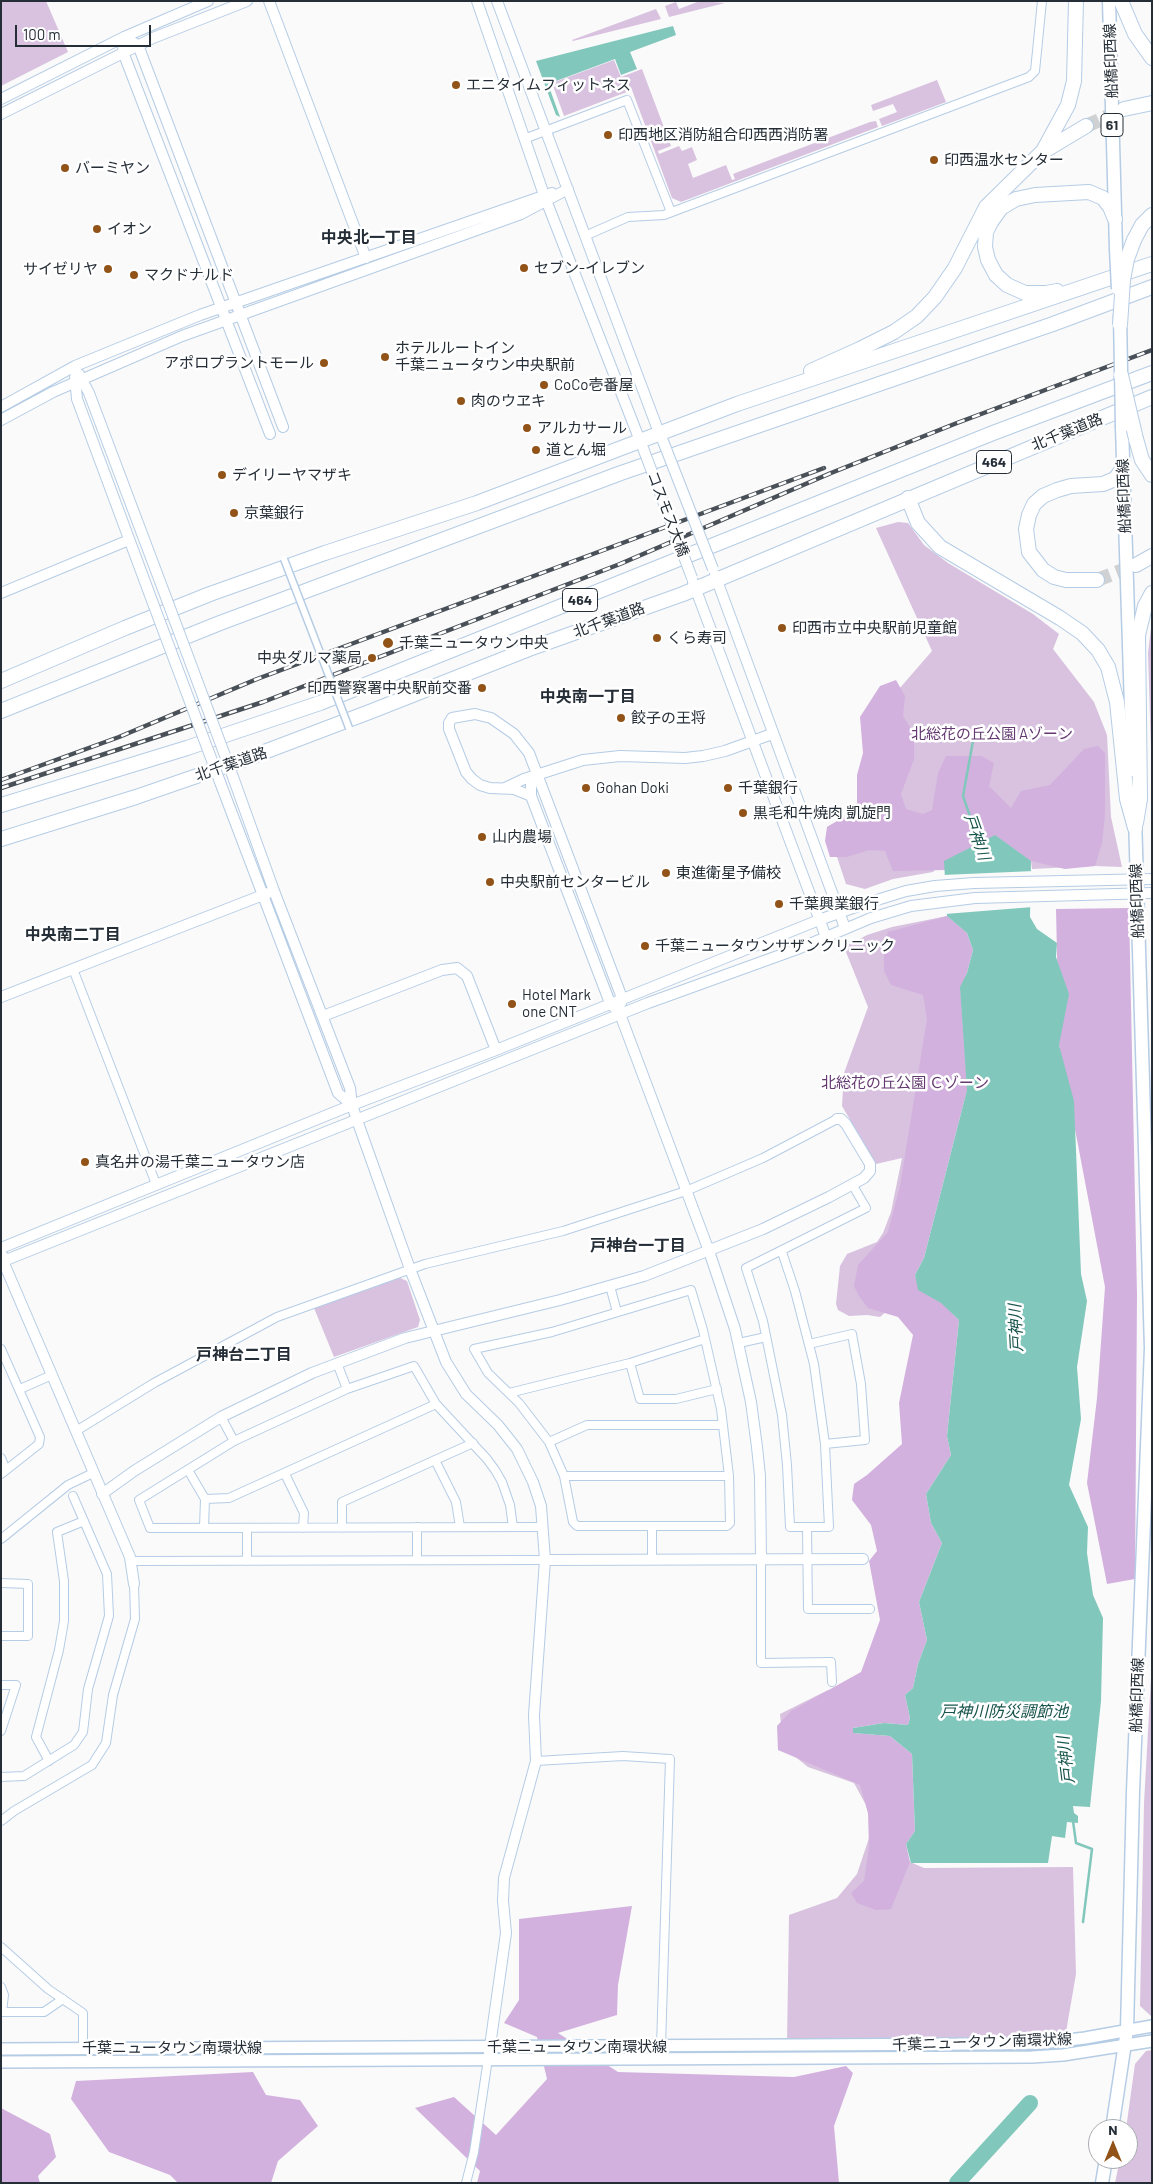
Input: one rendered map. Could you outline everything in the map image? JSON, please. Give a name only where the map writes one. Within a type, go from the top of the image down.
[{"type":"highway","points":[[1043,151],[1068,105],[1074,81],[1076,1]]},
{"type":"highway","points":[[1121,1],[1135,34],[1152,58]]},
{"type":"highway","points":[[1124,109],[1152,103]]},
{"type":"highway","points":[[1,681],[210,594],[477,503],[661,437],[860,349],[894,332],[917,316],[935,297],[956,268],[986,207],[1043,151],[1086,126]]},
{"type":"highway","points":[[1115,220],[1110,206],[1103,198],[1089,192],[1035,195],[1016,199],[1001,208],[986,232],[985,247],[988,260],[996,275],[1007,285],[1025,293],[1046,293],[1070,288],[1152,260]]},
{"type":"highway","points":[[1120,324],[1123,280],[1134,240],[1142,225],[1152,215]]},
{"type":"highway","points":[[737,404],[1152,264]]},
{"type":"highway","points":[[1,711],[220,623],[612,477],[1044,327],[1152,287]]},
{"type":"highway","name":"北千葉道路","points":[[1,806],[187,748],[320,703],[993,433],[1152,372]]},
{"type":"highway","points":[[1121,375],[1142,460],[1152,475]]},
{"type":"highway","name":"北千葉道路","points":[[1,839],[136,798],[372,712],[978,470],[1152,397]]},
{"type":"highway","points":[[978,470],[996,467],[1152,406]]},
{"type":"highway","points":[[1097,580],[1066,580],[1054,577],[1043,570],[1035,562],[1027,546],[1026,529],[1029,515],[1034,504],[1050,493],[1071,486],[1103,484],[1115,479],[1123,468]]},
{"type":"highway","points":[[908,498],[918,523],[940,546],[1060,618],[1082,633],[1098,650],[1108,667],[1117,702],[1127,799],[1135,828]]},
{"type":"highway","points":[[1136,565],[1152,556]]},
{"type":"highway","points":[[1135,828],[1140,798],[1138,635],[1145,606],[1152,593]]},
{"type":"main road","name":"船橋印西線","points":[[1109,1],[1151,1348],[1133,1792],[1127,2030],[1114,2119]]},
{"type":"main road","name":"千葉ニュータウン南環状線","points":[[1,2062],[489,2053],[661,2046],[1042,2043],[1152,2026]]},
{"type":"main road","name":"千葉ニュータウン南環状線","points":[[1,2048],[1032,2057],[1064,2055],[1152,2041]]},
{"type":"main road","points":[[1102,2183],[1104,2169]]},
{"type":"street","points":[[1,99],[124,37],[208,1]]},
{"type":"street","points":[[1,114],[138,45],[246,1]]},
{"type":"street","points":[[269,1],[366,258]]},
{"type":"street","name":"コスモス大橋","points":[[477,1],[545,198],[641,444],[826,937]]},
{"type":"street","name":"コスモス大橋","points":[[497,1],[661,437],[715,574],[772,734],[845,928]]},
{"type":"street","points":[[585,236],[628,217],[656,216],[671,212],[1030,77],[1035,71],[1042,1]]},
{"type":"street","points":[[124,37],[138,45],[283,428]]},
{"type":"street","points":[[124,37],[123,52],[270,434]]},
{"type":"street","points":[[524,139],[627,100],[671,212]]},
{"type":"street","points":[[1,407],[75,366],[222,307],[568,189]]},
{"type":"street","points":[[1,420],[79,380],[182,336],[522,214],[545,198]]},
{"type":"street","points":[[75,366],[79,380],[89,393],[274,890],[350,1088],[352,1105],[357,1120],[410,1269],[446,1362],[460,1386],[474,1403],[498,1425],[517,1449],[537,1492],[543,1527],[545,1560],[534,1715],[536,1761],[504,1878],[502,1901],[506,1933],[474,2152],[466,2183]]},
{"type":"street","points":[[79,380],[77,399],[220,782],[338,1093],[352,1105]]},
{"type":"street","points":[[1,593],[129,540]]},
{"type":"street","points":[[284,559],[349,728]]},
{"type":"street","points":[[531,796],[514,789],[480,785],[466,772],[449,729],[452,718],[475,714],[491,718],[503,724],[521,741],[538,775],[622,998],[620,1014]]},
{"type":"street","points":[[502,789],[524,779],[598,757],[685,758],[703,756],[772,734]]},
{"type":"street","points":[[538,775],[531,785],[531,796],[610,1003],[620,1014],[709,1251],[739,1343],[751,1402],[760,1476],[761,1663],[831,1662],[832,1682]]},
{"type":"street","points":[[1,1821],[14,1811],[92,1764],[106,1743],[112,1694],[135,1619],[131,1561],[2,1261],[2,1246],[352,1105],[496,1050],[839,912],[864,904],[906,891],[964,884],[1152,879]]},
{"type":"street","points":[[1,997],[274,890]]},
{"type":"street","points":[[2,1261],[620,1014],[703,982],[759,964],[871,918],[911,906],[975,898],[1152,893]]},
{"type":"street","points":[[323,1016],[442,970],[457,968],[467,976],[496,1050]]},
{"type":"street","points":[[73,969],[156,1184]]},
{"type":"street","points":[[76,1432],[154,1383],[277,1317],[410,1269],[563,1231],[686,1191],[763,1158],[837,1119],[841,1119],[846,1124],[870,1164],[868,1175],[852,1184],[764,1229],[709,1251],[610,1286],[433,1330],[371,1350],[288,1384],[221,1417],[134,1471],[102,1494]]},
{"type":"street","points":[[782,1252],[810,1344],[825,1444],[829,1527],[790,1527],[788,1465],[782,1415],[766,1337],[746,1268],[782,1252],[866,1208],[852,1184]]},
{"type":"street","points":[[610,1286],[618,1312]]},
{"type":"street","points":[[691,1290],[718,1389],[729,1476],[730,1523],[727,1526],[577,1526],[573,1522],[564,1476],[549,1442],[530,1415],[488,1373],[474,1349],[552,1332],[618,1312],[691,1290]]},
{"type":"street","points":[[810,1344],[852,1334],[862,1384],[865,1440],[825,1444]]},
{"type":"street","points":[[739,1343],[766,1337]]},
{"type":"street","points":[[509,1393],[630,1363],[705,1339]]},
{"type":"street","points":[[1,1349],[40,1437],[39,1444],[4,1472],[1,1458]]},
{"type":"street","points":[[337,1363],[347,1389]]},
{"type":"street","points":[[630,1363],[640,1399],[676,1399],[718,1389]]},
{"type":"street","points":[[513,1527],[510,1504],[502,1482],[487,1459],[436,1404],[414,1366],[347,1389],[234,1441],[139,1500],[150,1528],[543,1527]]},
{"type":"street","points":[[20,1389],[52,1375]]},
{"type":"street","points":[[205,1499],[229,1498],[436,1404]]},
{"type":"street","points":[[221,1417],[234,1441]]},
{"type":"street","points":[[549,1442],[586,1425],[723,1425]]},
{"type":"street","points":[[342,1528],[342,1502],[473,1443]]},
{"type":"street","points":[[435,1460],[456,1502],[460,1528]]},
{"type":"street","points":[[188,1470],[205,1499],[204,1528]]},
{"type":"street","points":[[1,1539],[68,1485],[93,1473]]},
{"type":"street","points":[[285,1474],[304,1514],[303,1528]]},
{"type":"street","points":[[564,1476],[729,1476]]},
{"type":"street","points":[[1,1777],[24,1776],[74,1745],[83,1732],[88,1689],[109,1616],[107,1574],[73,1496]]},
{"type":"street","points":[[49,1761],[36,1737],[59,1650],[64,1621],[64,1581],[57,1532],[84,1521]]},
{"type":"street","points":[[652,1526],[652,1560]]},
{"type":"street","points":[[807,1527],[808,1609],[870,1609]]},
{"type":"street","points":[[247,1528],[247,1561]]},
{"type":"street","points":[[417,1528],[417,1560]]},
{"type":"street","points":[[131,1561],[863,1559]]},
{"type":"street","points":[[1,1583],[28,1584],[28,1636],[1,1636]]},
{"type":"street","points":[[1,1685],[16,1685],[1,1731]]},
{"type":"street","points":[[536,1761],[623,1756],[670,1759],[661,2046]]},
{"type":"street","points":[[1,1947],[48,1989],[83,2013],[83,2048]]},
{"type":"street","points":[[1,1988],[4,1995],[2,2012],[44,2012],[63,1999]]},
{"type":"green space","points":[[1,1],[46,1],[68,52],[1,86]]},
{"type":"green space","points":[[700,1],[725,3],[669,17],[665,6],[676,2],[679,9]]},
{"type":"green space","points":[[656,9],[661,19],[572,40]]},
{"type":"green space","points":[[614,60],[621,77],[642,69],[671,146],[658,151],[659,154],[679,146],[682,151],[692,147],[697,160],[688,164],[693,178],[726,165],[732,180],[735,179],[733,174],[870,122],[876,121],[878,127],[681,202],[672,198],[632,90],[564,116],[552,83]]},
{"type":"green space","points":[[937,80],[946,102],[882,126],[879,119],[897,112],[893,104],[873,111],[871,105]]},
{"type":"green space","name":"北総花の丘公園 Aゾーン","points":[[898,522],[908,523],[924,545],[948,563],[1033,614],[1059,634],[1053,649],[1094,702],[1107,735],[1111,817],[1122,867],[1095,866],[1032,869],[1031,861],[943,861],[933,872],[893,879],[865,889],[846,884],[827,827],[865,805],[899,689],[932,651],[876,528]]},
{"type":"green space","points":[[1152,620],[1152,779],[1148,653]]},
{"type":"green space","name":"北総花の丘公園 Ｃゾーン","points":[[947,916],[967,933],[964,1021],[967,1090],[909,1292],[880,1317],[867,1315],[849,1316],[838,1310],[836,1304],[840,1266],[847,1254],[877,1242],[883,1233],[891,1212],[902,1158],[876,1164],[842,1106],[844,1073],[868,1007],[844,947],[867,935],[892,927]]},
{"type":"green space","points":[[398,1277],[407,1281],[420,1320],[418,1327],[334,1357],[314,1308]]},
{"type":"green space","points":[[1152,1660],[1151,2016],[1140,2006],[1144,1803]]},
{"type":"green space","points":[[828,1690],[910,1862],[924,1868],[1073,1867],[1076,1974],[1066,2032],[1064,2034],[1032,2037],[787,2043],[789,1915],[837,1898],[857,1874],[872,1829],[866,1805],[854,1783],[808,1767],[783,1747],[780,1714]]},
{"type":"green space","points":[[1152,2050],[1152,2183],[1115,2183],[1118,2169],[1138,2169],[1138,2119],[1127,2119],[1135,2064],[1146,2051]]},
{"type":"shaded area","points":[[896,680],[905,696],[903,716],[914,734],[914,759],[901,794],[906,809],[923,814],[932,810],[938,773],[946,756],[981,756],[994,763],[989,786],[1011,808],[1021,791],[1050,785],[1084,749],[1098,746],[1105,753],[1105,815],[1102,843],[1095,866],[1065,869],[1031,861],[995,835],[945,861],[945,870],[893,871],[885,851],[869,850],[847,857],[830,857],[825,841],[827,827],[846,816],[857,803],[857,775],[863,753],[860,717],[880,686]]},
{"type":"shaded area","points":[[1129,908],[1137,1295],[1135,1579],[1107,1584],[1087,1483],[1097,1398],[1105,1287],[1059,1045],[1056,909]]},
{"type":"shaded area","points":[[947,916],[967,933],[973,950],[967,973],[960,987],[967,1090],[924,1258],[915,1275],[919,1290],[942,1303],[959,1320],[947,1436],[951,1455],[926,1494],[931,1523],[942,1543],[919,1602],[927,1640],[918,1664],[913,1688],[905,1695],[910,1718],[908,1725],[884,1723],[853,1728],[854,1733],[890,1736],[912,1754],[915,1831],[906,1844],[910,1862],[891,1909],[876,1910],[857,1903],[851,1893],[864,1881],[869,1847],[868,1813],[860,1785],[778,1750],[777,1726],[791,1711],[861,1672],[880,1620],[869,1561],[877,1551],[871,1525],[852,1500],[854,1484],[902,1444],[899,1403],[913,1335],[898,1317],[868,1308],[854,1286],[858,1265],[888,1232],[900,1186],[927,1019],[923,995],[891,985],[884,971],[884,945],[888,932]]},
{"type":"shaded area","points":[[632,1906],[618,1985],[617,2015],[558,2033],[618,2072],[794,2077],[846,2066],[853,2073],[834,2126],[839,2183],[477,2183],[480,2171],[415,2108],[454,2097],[496,2135],[547,2079],[537,2037],[504,2023],[519,2000],[519,1919]]},
{"type":"shaded area","points":[[253,2072],[266,2095],[300,2100],[318,2126],[278,2161],[271,2183],[178,2183],[170,2175],[109,2152],[71,2099],[76,2081]]},
{"type":"shaded area","points":[[1,2108],[50,2134],[56,2157],[38,2176],[40,2183],[1,2183]]},
{"type":"water","points":[[673,26],[676,35],[630,52],[637,69],[621,75],[615,59],[548,84],[560,117],[556,115],[536,61]]},
{"type":"water","name":"戸神川防災調節池","points":[[995,835],[1031,861],[1030,917],[1037,929],[1057,943],[1056,957],[1069,994],[1059,1045],[1074,1101],[1081,1274],[1087,1301],[1077,1367],[1081,1419],[1069,1485],[1088,1527],[1087,1553],[1093,1595],[1103,1618],[1101,1701],[1090,1807],[1073,1806],[1074,1813],[1078,1816],[1078,1823],[1067,1822],[1065,1838],[1052,1836],[1048,1863],[911,1863],[906,1844],[915,1831],[912,1754],[890,1736],[853,1733],[853,1728],[884,1723],[908,1725],[910,1718],[905,1695],[913,1688],[918,1664],[927,1640],[919,1602],[942,1543],[931,1523],[926,1494],[951,1455],[947,1436],[959,1320],[941,1303],[918,1290],[915,1275],[924,1258],[967,1090],[960,987],[967,973],[973,950],[967,933],[947,916],[944,861]]},
{"type":"pier","points":[[1034,871],[1033,907],[945,914],[943,875]]},
{"type":"waterway","name":"戸神川","points":[[973,741],[963,796],[980,845]]},
{"type":"waterway","name":"戸神川","points":[[1073,1821],[1076,1843],[1092,1849],[1083,1922]]},
{"type":"waterway","name":"戸神川","points":[[957,2183],[1030,2103]]},
{"type":"tunnel","points":[[1086,126],[1122,110]]},
{"type":"tunnel","points":[[1097,580],[1136,565]]},
{"type":"railway","points":[[1,788],[263,702],[620,564],[831,473],[957,423],[1152,350]]},
{"type":"railway","points":[[1,780],[119,737],[257,679],[824,468]]},
{"type":"place","name":"エニタイムフィットネス","points":[[456,85]]},
{"type":"place","name":"印西地区消防組合印西西消防署","points":[[608,135]]},
{"type":"place","name":"印西温水センター","points":[[934,160]]},
{"type":"place","name":"バーミヤン","points":[[65,168]]},
{"type":"place","name":"イオン","points":[[97,229]]},
{"type":"place","name":"セブン-イレブン","points":[[524,268]]},
{"type":"place","name":"サイゼリヤ","points":[[108,269]]},
{"type":"place","name":"マクドナルド","points":[[134,275]]},
{"type":"place","name":"ホテルルートイン 千葉ニュータウン中央駅前","points":[[385,357]]},
{"type":"place","name":"アポロプラントモール","points":[[324,363]]},
{"type":"place","name":"CoCo壱番屋","points":[[544,385]]},
{"type":"place","name":"肉のウヱキ","points":[[461,401]]},
{"type":"place","name":"アルカサール","points":[[527,428]]},
{"type":"place","name":"道とん堀","points":[[536,450]]},
{"type":"place","name":"デイリーヤマザキ","points":[[222,475]]},
{"type":"place","name":"京葉銀行","points":[[234,513]]},
{"type":"place","name":"印西市立中央駅前児童館","points":[[782,628]]},
{"type":"place","name":"くら寿司","points":[[657,638]]},
{"type":"place","name":"千葉ニュータウン中央","points":[[388,643]]},
{"type":"place","name":"中央ダルマ薬局","points":[[372,658]]},
{"type":"place","name":"印西警察署中央駅前交番","points":[[482,688]]},
{"type":"place","name":"餃子の王将","points":[[621,718]]},
{"type":"place","name":"Gohan Doki","points":[[586,788]]},
{"type":"place","name":"千葉銀行","points":[[728,788]]},
{"type":"place","name":"黒毛和牛焼肉 凱旋門","points":[[743,813]]},
{"type":"place","name":"山内農場","points":[[482,837]]},
{"type":"place","name":"東進衛星予備校","points":[[666,873]]},
{"type":"place","name":"中央駅前センタービル","points":[[490,882]]},
{"type":"place","name":"千葉興業銀行","points":[[779,904]]},
{"type":"place","name":"千葉ニュータウンサザンクリニック","points":[[645,946]]},
{"type":"place","name":"Hotel Mark one CNT","points":[[512,1004]]},
{"type":"place","name":"真名井の湯千葉ニュータウン店","points":[[85,1162]]},
{"type":"district","name":"中央北一丁目","points":[[369,238]]},
{"type":"district","name":"中央南一丁目","points":[[588,697]]},
{"type":"district","name":"中央南二丁目","points":[[73,935]]},
{"type":"district","name":"戸神台一丁目","points":[[638,1246]]},
{"type":"district","name":"戸神台二丁目","points":[[244,1355]]}]
